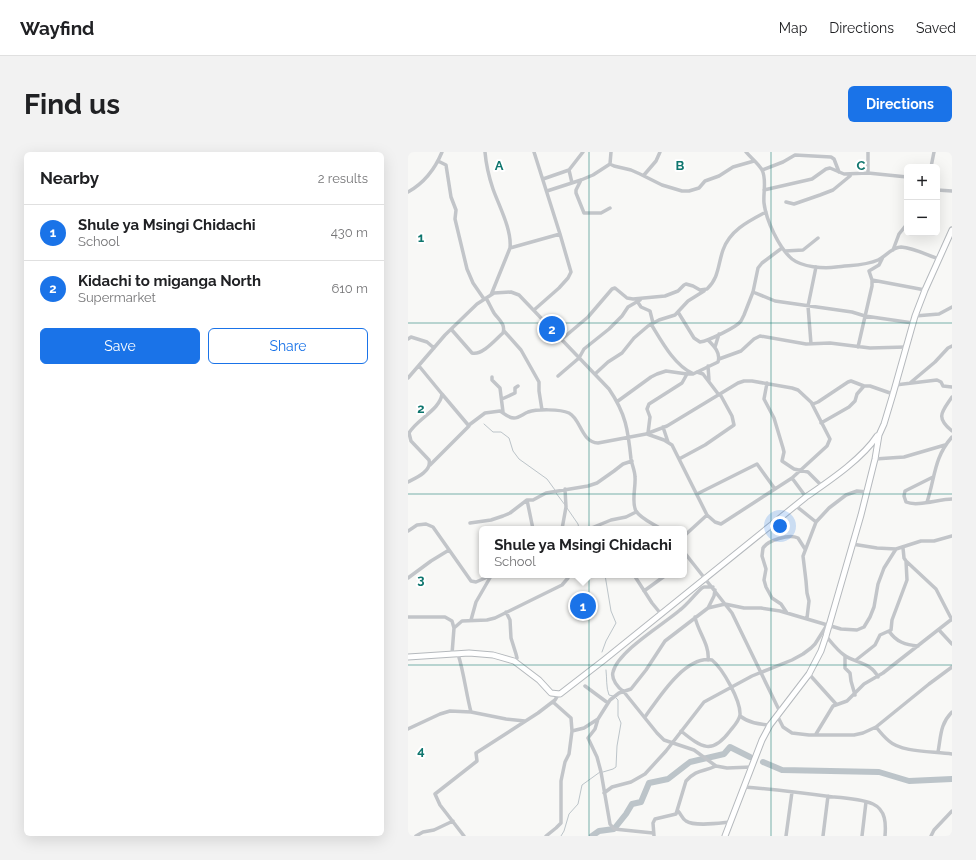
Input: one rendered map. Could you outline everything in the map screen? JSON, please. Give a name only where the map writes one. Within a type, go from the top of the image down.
[{"type":"street","points":[[408,192],[422,183],[438,161],[442,152]]},
{"type":"street","points":[[485,152],[492,187],[510,238],[510,248],[491,295]]},
{"type":"street","points":[[534,152],[571,272],[559,288],[534,310]]},
{"type":"street","points":[[543,179],[569,170],[583,152]]},
{"type":"street","points":[[610,164],[611,152]]},
{"type":"street","points":[[644,175],[656,161],[660,152]]},
{"type":"street","points":[[746,152],[762,170],[764,204],[771,228],[784,250],[797,262],[824,269],[857,265],[874,262],[893,250],[901,247],[915,250],[939,259]]},
{"type":"street","points":[[868,152],[868,173]]},
{"type":"street","points":[[932,164],[934,152]]},
{"type":"street","points":[[762,170],[800,154],[831,157],[834,159],[839,172]]},
{"type":"street","points":[[438,161],[444,163],[447,171],[451,197],[456,210],[455,219],[467,269],[473,283],[502,322],[504,331],[522,350],[539,382],[542,410]]},
{"type":"street","points":[[610,164],[644,175],[662,185],[682,191],[689,191],[699,188],[705,181],[719,176],[733,167],[754,161]]},
{"type":"street","points":[[547,191],[581,180],[610,164]]},
{"type":"street","points":[[764,190],[812,179],[826,169],[830,168],[839,172],[851,174],[868,173],[904,177]]},
{"type":"street","points":[[569,170],[572,183]]},
{"type":"street","points":[[786,202],[794,204],[832,190],[851,174]]},
{"type":"street","points":[[581,180],[576,193],[584,213],[601,213],[610,208]]},
{"type":"street","points":[[940,190],[952,191]]},
{"type":"street","points":[[596,374],[608,362],[622,352],[634,338],[652,323],[675,315],[684,304],[711,286],[716,277],[723,250],[731,235],[766,212]]},
{"type":"street","points":[[893,250],[899,234],[904,228]]},
{"type":"street","points":[[464,836],[440,805],[435,794],[476,761],[476,753],[553,702],[558,695],[604,660],[806,497],[822,486],[872,444],[879,435],[884,424],[915,316],[952,230]]},
{"type":"street","points":[[510,248],[560,234]]},
{"type":"street","points":[[678,312],[694,338],[700,342],[708,340],[740,322],[744,316],[753,292],[756,274],[760,266],[784,250],[804,250],[818,238]]},
{"type":"street","points":[[858,347],[872,286],[869,270],[879,265],[883,257]]},
{"type":"street","points":[[811,344],[808,306],[816,267]]},
{"type":"street","points":[[872,280],[925,290]]},
{"type":"street","points":[[562,340],[591,314],[612,289],[617,290],[627,298],[639,300],[671,295],[686,284],[705,291]]},
{"type":"street","points":[[696,288],[696,295]]},
{"type":"street","points":[[408,378],[451,329],[485,299],[491,295],[502,292],[515,293],[519,295],[596,374],[618,401],[625,419],[629,437],[635,477],[634,506],[636,512],[657,526]]},
{"type":"street","points":[[753,292],[775,301],[852,312],[865,316],[913,323]]},
{"type":"street","points":[[639,300],[641,306],[650,311],[652,323],[662,343],[685,370],[693,374]]},
{"type":"street","points":[[558,376],[579,358],[584,349],[609,329],[622,316],[628,307],[639,300]]},
{"type":"street","points":[[915,316],[939,314],[952,307]]},
{"type":"street","points":[[451,329],[468,349],[472,353],[476,354],[487,348],[504,331]]},
{"type":"street","points":[[715,347],[719,334]]},
{"type":"street","points":[[618,401],[657,374],[666,371],[693,374],[718,362],[720,359],[740,351],[760,336],[811,344],[830,343],[858,347],[906,347]]},
{"type":"street","points":[[408,340],[411,337],[421,340],[434,348]]},
{"type":"street","points":[[708,340],[715,347],[720,359]]},
{"type":"street","points":[[909,383],[952,346]]},
{"type":"street","points":[[419,366],[469,425]]},
{"type":"street","points":[[708,366],[709,382]]},
{"type":"street","points":[[679,459],[696,451],[734,425],[732,416],[720,395],[703,374],[697,372]]},
{"type":"street","points":[[647,433],[650,417],[648,409],[649,404],[682,383],[687,374]]},
{"type":"street","points":[[492,377],[492,380],[500,388],[503,412]]},
{"type":"street","points":[[895,385],[937,380],[941,382],[943,386],[952,387]]},
{"type":"street","points":[[408,482],[418,477],[467,429],[469,425],[484,412],[500,411],[507,416],[516,418],[529,412],[542,410],[571,414],[583,434],[595,443],[647,433],[663,427],[720,395],[738,383],[744,381],[767,383],[798,390],[811,402],[830,439],[829,444],[792,478],[721,524],[716,522],[707,514],[701,504],[679,459],[668,442],[663,427]]},
{"type":"street","points":[[811,402],[813,404],[818,402],[851,381],[893,394]]},
{"type":"street","points":[[767,383],[764,399],[774,418],[783,448],[784,452],[782,461],[789,467],[808,472],[822,486]]},
{"type":"street","points":[[502,399],[515,393],[515,388],[518,386]]},
{"type":"street","points":[[821,423],[849,407],[855,401],[857,394],[864,386]]},
{"type":"street","points":[[429,465],[429,460],[411,441],[408,435],[410,430],[437,405],[442,394]]},
{"type":"street","points":[[952,397],[944,408],[942,415],[943,423],[952,431]]},
{"type":"street","points":[[647,433],[668,442]]},
{"type":"street","points":[[725,836],[762,740],[770,725],[809,674],[821,651],[867,492],[879,435]]},
{"type":"street","points":[[927,503],[939,456],[945,445],[952,437]]},
{"type":"street","points":[[875,459],[904,457],[945,445]]},
{"type":"street","points":[[470,523],[491,520],[503,516],[510,513],[527,500],[533,500],[546,493],[588,486],[597,483],[623,464],[632,460]]},
{"type":"street","points":[[697,494],[757,464],[775,489]]},
{"type":"street","points":[[933,477],[909,488],[904,493],[904,500],[908,503],[927,503],[934,500],[952,499]]},
{"type":"street","points":[[792,478],[806,497]]},
{"type":"street","points":[[563,526],[566,507],[565,489]]},
{"type":"street","points":[[807,618],[809,601],[803,556],[816,522],[829,508],[846,496],[857,491],[867,492]]},
{"type":"street","points":[[527,500],[532,526]]},
{"type":"street","points":[[796,506],[816,522]]},
{"type":"street","points":[[597,526],[611,520],[626,517],[636,512]]},
{"type":"street","points":[[687,533],[707,514]]},
{"type":"street","points":[[408,531],[417,525],[426,524],[433,527],[471,581],[476,582],[485,578]]},
{"type":"street","points":[[787,613],[781,604],[772,598],[764,583],[766,569],[762,556],[763,548],[768,543],[782,537],[791,536],[798,538],[805,549]]},
{"type":"street","points":[[852,544],[896,549],[921,541],[934,541],[952,536]]},
{"type":"street","points":[[856,660],[875,645],[880,635],[891,630],[892,620],[907,580],[906,561],[903,554],[903,548]]},
{"type":"street","points":[[708,608],[722,604],[744,608],[761,608],[807,618],[828,626],[857,630],[864,627],[874,607],[878,584],[884,568],[896,549]]},
{"type":"street","points":[[408,578],[431,560],[449,550]]},
{"type":"street","points":[[689,557],[732,613],[762,672],[783,727],[786,730],[803,735],[863,734],[876,727],[952,666]]},
{"type":"street","points":[[816,734],[831,708],[836,704],[845,702],[855,695],[864,684],[878,676],[952,619],[936,589],[906,561]]},
{"type":"street","points":[[471,620],[476,602],[490,578]]},
{"type":"street","points":[[454,628],[462,621],[491,619],[562,585],[568,578]]},
{"type":"street","points":[[636,578],[661,614]]},
{"type":"street","points":[[644,591],[662,578]]},
{"type":"street","points":[[714,588],[702,588],[682,609],[624,654],[616,664],[612,673],[613,678],[661,737],[694,750],[716,766],[727,768],[752,768]]},
{"type":"street","points":[[714,588],[714,596],[708,608],[665,641],[642,676],[631,689],[614,696],[598,719],[595,729],[588,738],[601,772],[609,820],[614,829],[654,835],[653,823],[655,819],[676,814],[678,811],[686,781],[699,770],[716,766]]},
{"type":"street","points":[[506,612],[510,620],[512,638],[517,658],[515,662]]},
{"type":"street","points":[[408,617],[445,617],[452,621],[454,628],[455,654],[463,668],[471,712]]},
{"type":"street","points":[[696,618],[708,650],[708,660]]},
{"type":"street","points":[[604,793],[612,787],[631,782],[645,774],[673,743],[704,702],[762,672],[792,660],[811,648],[828,626]]},
{"type":"street","points":[[939,630],[952,644]]},
{"type":"street","points":[[889,632],[895,639],[907,645],[918,646]]},
{"type":"street","points":[[826,636],[845,656],[872,669],[878,676]]},
{"type":"street","points":[[408,657],[455,654],[493,655],[515,662],[538,680],[551,693],[558,695]]},
{"type":"street","points":[[845,656],[845,668],[850,673],[855,695]]},
{"type":"street","points":[[645,717],[675,676],[691,666],[708,660],[714,662],[732,687],[740,716],[723,740],[713,746],[708,747],[702,745],[691,739],[682,731]]},
{"type":"street","points":[[809,674],[836,704]]},
{"type":"street","points":[[585,686],[608,703]]},
{"type":"street","points":[[546,836],[560,823],[561,781],[565,762],[569,754],[572,732],[570,718],[553,702]]},
{"type":"street","points":[[408,729],[443,712],[450,711],[471,712],[525,721]]},
{"type":"street","points":[[938,752],[942,725],[952,712]]},
{"type":"street","points":[[740,716],[747,721],[770,725]]},
{"type":"street","points":[[572,732],[584,728],[598,719]]},
{"type":"street","points":[[876,727],[896,746],[913,750],[952,754]]},
{"type":"street","points":[[744,787],[828,796],[873,804],[884,817],[886,824],[885,836]]},
{"type":"street","points":[[786,836],[792,792]]},
{"type":"street","points":[[823,836],[828,796]]},
{"type":"street","points":[[862,836],[866,802]]},
{"type":"street","points":[[678,811],[687,822],[711,825],[731,822]]},
{"type":"street","points":[[930,836],[952,811]]},
{"type":"street","points":[[416,836],[423,832],[434,830],[453,822]]},
{"type":"waterway","points":[[484,424],[493,432],[501,432],[509,438],[513,451],[519,459],[547,479],[555,490]]},
{"type":"waterway","points":[[556,493],[565,505]]},
{"type":"waterway","points":[[567,508],[578,526]]},
{"type":"waterway","points":[[602,652],[616,623],[611,611],[606,578]]},
{"type":"waterway","points":[[606,670],[608,692],[609,695],[613,696]]},
{"type":"waterway","points":[[603,772],[616,767],[617,746],[621,723],[618,716],[618,700],[616,698]]},
{"type":"waterway","points":[[592,836],[599,831],[614,829],[632,804],[641,802],[649,783],[668,779],[690,762],[724,754],[730,747],[750,757]]},
{"type":"waterway","points":[[763,762],[782,770],[879,772],[909,781],[952,779]]},
{"type":"waterway","points":[[561,836],[569,814],[578,804],[582,785],[600,772]]},
{"type":"place","name":"Kidachi to miganga North","points":[[552,329]]},
{"type":"place","name":"Shule ya Msingi Chidachi","points":[[583,606]]}]
